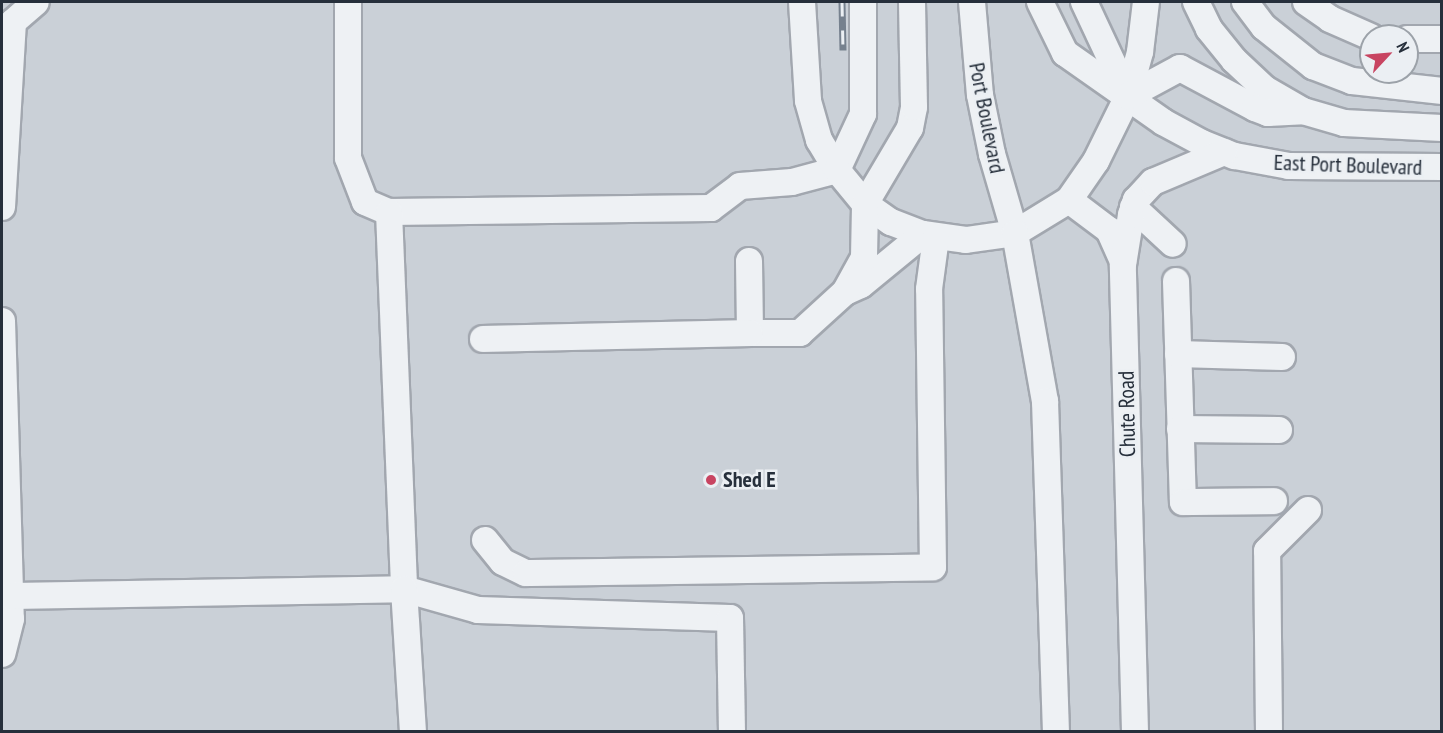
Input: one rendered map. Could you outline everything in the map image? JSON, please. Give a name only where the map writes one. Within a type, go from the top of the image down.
[{"type":"street","points":[[2,207],[13,22],[36,2]]},
{"type":"street","points":[[348,2],[348,158],[365,202],[389,212],[711,208],[740,186],[792,182],[837,170]]},
{"type":"street","points":[[802,2],[805,83],[812,119],[819,140],[837,170],[865,204],[891,222],[930,235],[981,239],[1016,233],[1069,200],[1096,161],[1128,96],[1140,52],[1146,2]]},
{"type":"street","points":[[837,170],[863,114],[863,2]]},
{"type":"street","points":[[483,339],[800,333],[845,292],[864,258],[865,204],[910,128],[914,107],[912,2]]},
{"type":"street","name":"Port Boulevard","points":[[972,2],[980,95],[997,173],[1016,233],[1045,400],[1056,732]]},
{"type":"street","points":[[1040,2],[1065,53],[1128,96]]},
{"type":"street","points":[[1084,2],[1128,96]]},
{"type":"street","points":[[1196,2],[1209,29],[1234,60],[1265,89],[1303,111],[1344,123],[1442,128]]},
{"type":"street","points":[[1245,2],[1264,27],[1312,66],[1352,81],[1442,91]]},
{"type":"street","points":[[1306,2],[1330,19],[1359,32]]},
{"type":"street","points":[[1419,39],[1442,39]]},
{"type":"street","points":[[1128,96],[1180,68],[1268,113],[1303,111]]},
{"type":"street","name":"East Port Boulevard","points":[[1128,96],[1179,132],[1224,152],[1289,166],[1442,167]]},
{"type":"street","name":"Chute Road","points":[[1136,732],[1123,265],[1133,207],[1153,182],[1224,152]]},
{"type":"street","points":[[1069,200],[1109,230],[1123,265]]},
{"type":"street","points":[[1133,207],[1173,244]]},
{"type":"street","points":[[389,212],[404,589],[413,732]]},
{"type":"street","points":[[845,292],[861,285],[930,235]]},
{"type":"street","points":[[485,540],[503,562],[526,573],[933,567],[930,235]]},
{"type":"street","points":[[749,261],[750,333]]},
{"type":"street","points":[[1176,280],[1183,502],[1274,501]]},
{"type":"street","points":[[2,321],[11,619],[2,654]]},
{"type":"street","points":[[1178,354],[1282,357]]},
{"type":"street","points":[[1180,429],[1279,430]]},
{"type":"street","points":[[1269,732],[1267,551],[1308,510]]},
{"type":"street","points":[[10,596],[404,589],[478,610],[730,618],[732,732]]},
{"type":"shaded area","points":[[2,2],[1441,2],[1441,731],[2,731]]},
{"type":"railway","points":[[842,2],[843,50]]},
{"type":"place","name":"Shed E","points":[[711,480]]}]
